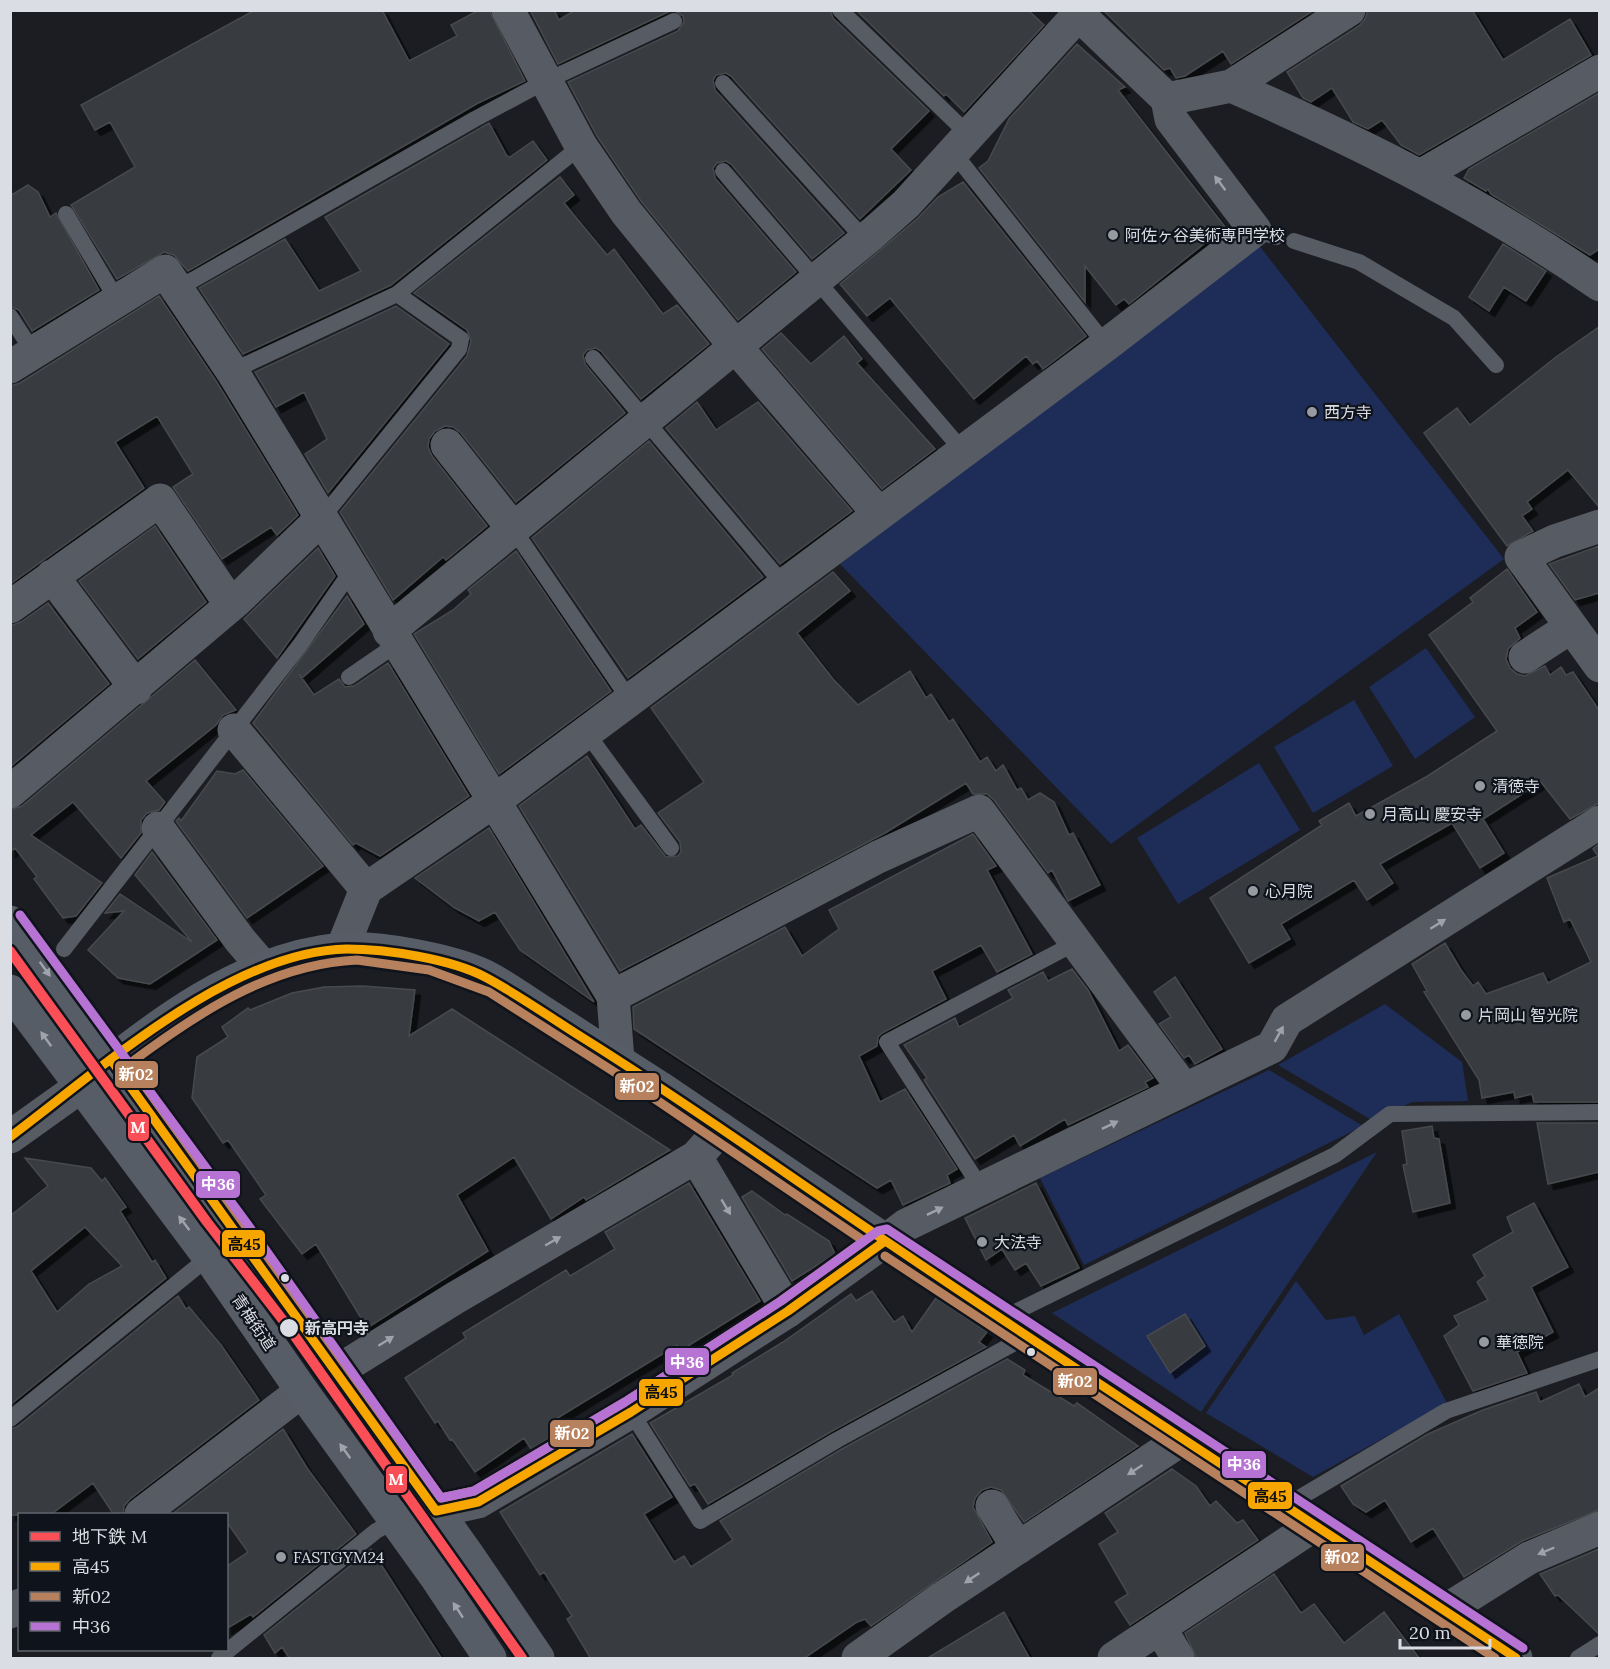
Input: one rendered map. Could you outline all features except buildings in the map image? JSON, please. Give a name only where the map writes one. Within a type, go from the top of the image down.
[{"type":"main road","points":[[10,922],[436,1511],[537,1659]]},
{"type":"main road","points":[[80,1087],[166,1020],[209,994],[264,968],[293,958],[342,949],[377,950],[429,960],[482,975],[618,1060],[1001,1319],[1029,1335],[1313,1526],[1446,1610],[1516,1659]]},
{"type":"main road","name":"青梅街道","points":[[10,991],[209,1257],[302,1391],[396,1520],[490,1659]]},
{"type":"street","points":[[508,10],[581,146],[626,212],[735,346],[879,514]]},
{"type":"street","points":[[1167,99],[1231,86],[1349,10]]},
{"type":"street","points":[[342,949],[366,889],[493,802],[1106,345],[1265,233],[1171,119],[1167,99],[1076,13],[906,204],[514,530],[393,638]]},
{"type":"street","points":[[1422,176],[1599,71]]},
{"type":"street","points":[[1231,86],[1331,130],[1422,176],[1594,274]]},
{"type":"street","points":[[22,359],[165,271],[232,371],[613,996],[618,1060]]},
{"type":"street","points":[[447,445],[514,530]]},
{"type":"street","points":[[10,606],[159,500],[231,605]]},
{"type":"street","points":[[10,792],[136,688],[231,605],[321,519]]},
{"type":"street","points":[[1525,657],[1588,643],[1521,557],[1555,541],[1599,526]]},
{"type":"street","points":[[52,576],[136,688]]},
{"type":"street","points":[[234,730],[366,889]]},
{"type":"street","points":[[613,996],[878,857],[979,811],[1184,1089]]},
{"type":"street","points":[[396,1520],[478,1502],[631,1412],[788,1311],[906,1225],[1272,1047],[1287,1020],[1599,822]]},
{"type":"street","points":[[159,828],[240,940],[264,968]]},
{"type":"street","points":[[10,1137],[80,1087]]},
{"type":"street","points":[[336,1372],[455,1298],[696,1157],[721,1129]]},
{"type":"street","points":[[696,1157],[788,1311]]},
{"type":"street","points":[[144,1513],[302,1391]]},
{"type":"street","points":[[866,1656],[1018,1548],[1184,1438]]},
{"type":"street","points":[[992,1506],[1018,1548]]},
{"type":"street","points":[[1114,1659],[1313,1526]]},
{"type":"street","points":[[1446,1610],[1529,1558],[1599,1528]]},
{"type":"street","points":[[1160,1628],[1178,1659]]},
{"type":"lane","points":[[840,10],[961,143],[1106,345]]},
{"type":"lane","points":[[177,289],[546,81],[674,21]]},
{"type":"lane","points":[[723,82],[865,240]]},
{"type":"lane","points":[[232,371],[397,294],[581,146]]},
{"type":"lane","points":[[723,171],[818,279],[963,451]]},
{"type":"lane","points":[[66,214],[117,300]]},
{"type":"lane","points":[[1294,241],[1359,262],[1454,318],[1496,365]]},
{"type":"lane","points":[[321,519],[459,349],[461,339],[397,294]]},
{"type":"lane","points":[[10,316],[22,359]]},
{"type":"lane","points":[[593,358],[783,584]]},
{"type":"lane","points":[[514,530],[629,699]]},
{"type":"lane","points":[[64,949],[300,645],[352,570]]},
{"type":"lane","points":[[349,677],[393,638]]},
{"type":"lane","points":[[586,732],[671,848]]},
{"type":"lane","points":[[981,1188],[887,1042],[1077,942]]},
{"type":"lane","points":[[1001,1319],[1335,1155],[1390,1114],[1599,1112]]},
{"type":"lane","points":[[10,1419],[209,1257]]},
{"type":"lane","points":[[631,1412],[700,1521],[837,1440],[1029,1335]]},
{"type":"lane","points":[[1284,1506],[1446,1411],[1599,1359]]},
{"type":"lane","points":[[219,1659],[376,1531],[396,1520]]},
{"type":"lane","points":[[1578,1659],[1599,1644]]},
{"type":"shaded area","name":"西方寺","points":[[1254,239],[1504,559],[1111,844],[840,564]]},
{"type":"shaded area","points":[[1426,648],[1475,717],[1415,759],[1369,687]]},
{"type":"shaded area","points":[[1354,700],[1393,766],[1313,813],[1274,747]]},
{"type":"shaded area","points":[[1259,763],[1300,830],[1178,904],[1137,838]]},
{"type":"shaded area","points":[[1385,1004],[1462,1062],[1468,1101],[1413,1102],[1370,1119],[1278,1065]]},
{"type":"shaded area","points":[[1269,1070],[1363,1126],[1084,1265],[1040,1178]]},
{"type":"shaded area","points":[[1377,1152],[1201,1412],[1052,1313]]},
{"type":"shaded area","points":[[1296,1281],[1326,1320],[1355,1316],[1364,1335],[1399,1314],[1447,1403],[1313,1477],[1206,1413]]},
{"type":"metro line","name":"M","points":[[10,951],[207,1222],[289,1328],[522,1658]]},
{"type":"transit line","name":"中36","points":[[20,915],[248,1225],[441,1498],[474,1491],[625,1402],[781,1301],[878,1231],[887,1229],[1523,1648]]},
{"type":"transit line","name":"高45","points":[[10,1137],[169,1018],[213,991],[258,970],[303,955],[347,949],[418,956],[455,965],[485,977],[523,999],[662,1089],[970,1298],[1516,1658]]},
{"type":"transit line","name":"新02","points":[[357,960],[429,970],[489,992],[630,1082],[864,1241],[781,1301],[625,1402],[474,1491],[441,1498],[129,1064],[208,1010],[264,981],[294,971],[357,960]]},
{"type":"transit line","name":"高45","points":[[112,1061],[436,1511],[478,1502],[631,1412],[788,1311],[885,1241]]},
{"type":"transit line","name":"新02","points":[[885,1256],[1495,1658]]},
{"type":"place","name":"阿佐ヶ谷美術専門学校","points":[[1113,235]]},
{"type":"place","name":"西方寺","points":[[1312,412]]},
{"type":"place","name":"清徳寺","points":[[1480,786]]},
{"type":"place","name":"月高山 慶安寺","points":[[1370,814]]},
{"type":"place","name":"心月院","points":[[1253,891]]},
{"type":"place","name":"片岡山 智光院","points":[[1466,1015]]},
{"type":"place","name":"大法寺","points":[[982,1242]]},
{"type":"place","name":"新高円寺","points":[[289,1328]]},
{"type":"place","name":"華徳院","points":[[1484,1342]]},
{"type":"place","name":"FASTGYM24","points":[[281,1557]]}]
